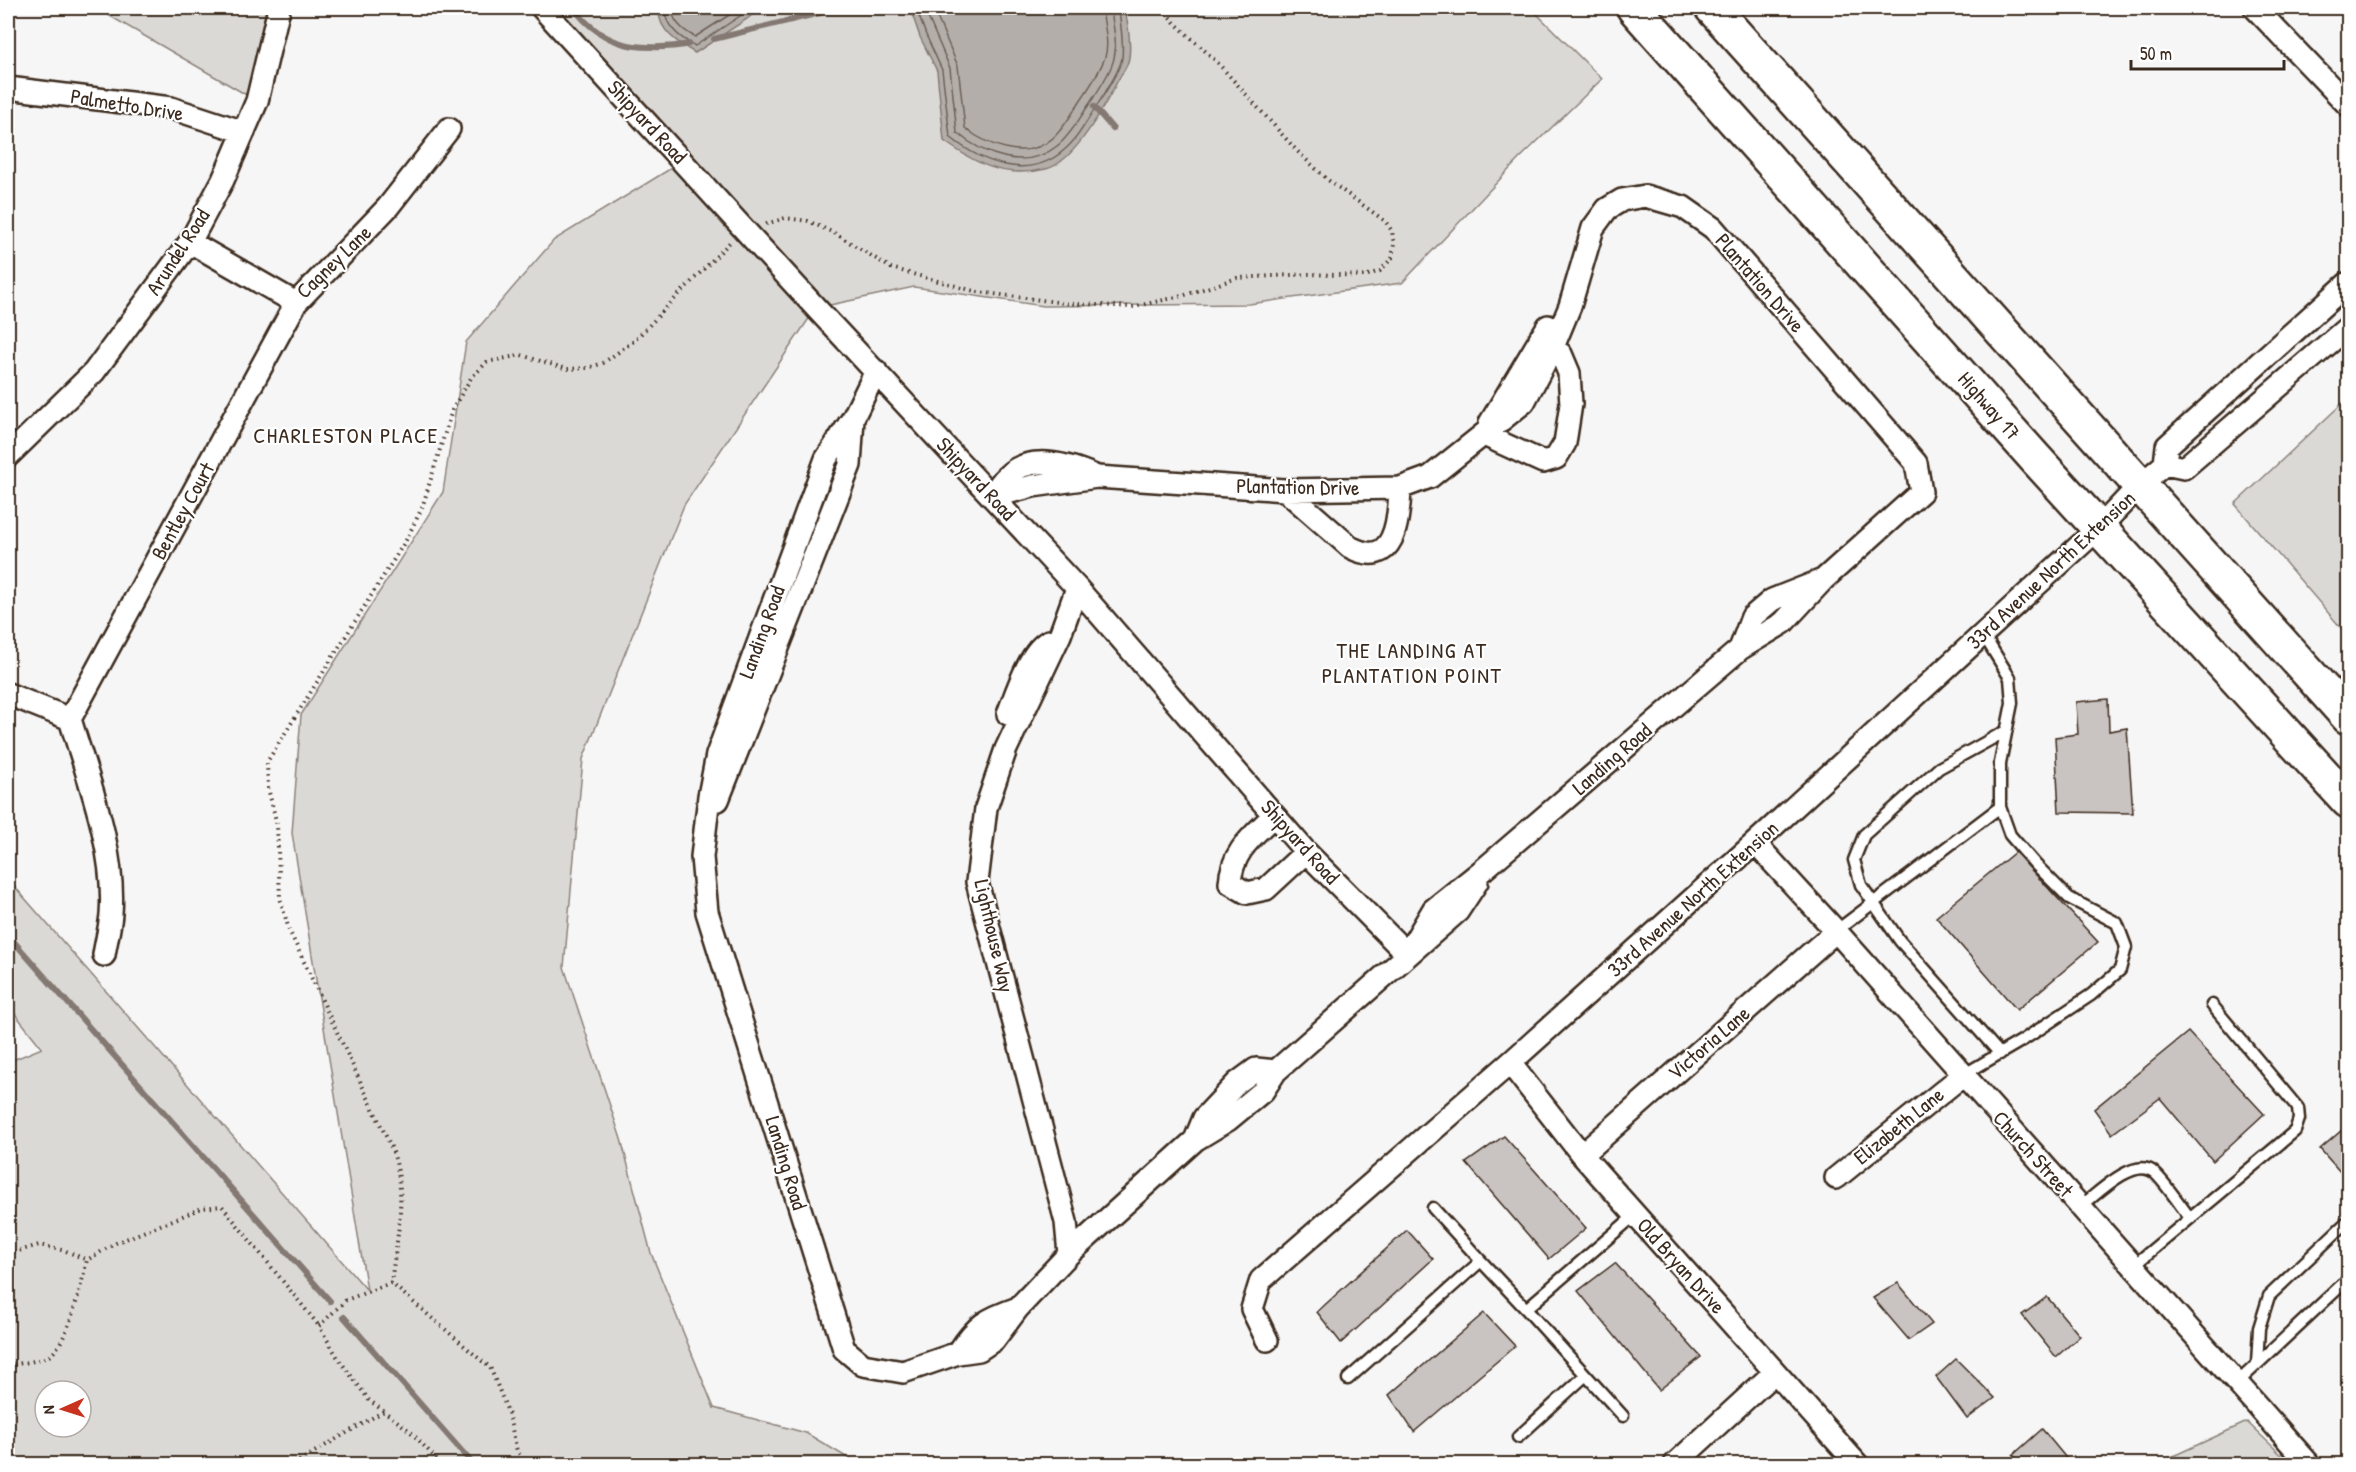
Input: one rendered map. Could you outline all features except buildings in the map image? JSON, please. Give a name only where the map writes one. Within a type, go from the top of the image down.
[{"type":"highway","name":"Highway 17","points":[[1635,8],[2035,458],[2349,801]]},
{"type":"highway","points":[[1712,8],[2349,717]]},
{"type":"street","name":"Arundel Road","points":[[8,456],[94,372],[190,242],[223,180],[257,101],[279,8]]},
{"type":"street","name":"Shipyard Road","points":[[542,8],[816,308],[1077,588],[1306,852],[1407,954]]},
{"type":"street","points":[[2255,8],[2349,105]]},
{"type":"street","name":"Palmetto Drive","points":[[8,88],[171,108],[244,132]]},
{"type":"street","name":"Cagney Lane","points":[[190,242],[297,303],[388,207],[449,129]]},
{"type":"street","name":"Plantation Drive","points":[[992,497],[1033,486],[1096,477],[1285,490],[1400,488],[1430,477],[1524,402],[1547,343],[1570,306],[1593,228],[1607,209],[1622,200],[1645,196],[1683,207],[1713,228],[1916,463],[1921,492]]},
{"type":"street","name":"33rd Avenue North Extension","points":[[1267,1340],[1252,1309],[1261,1280],[1510,1063],[2100,528],[2140,485],[2165,464],[2167,446],[2349,283]]},
{"type":"street","name":"Bentley Court","points":[[70,719],[297,303]]},
{"type":"street","points":[[2165,464],[2184,468],[2349,327]]},
{"type":"street","points":[[1484,435],[1543,462],[1556,458],[1565,443],[1571,404],[1569,373],[1560,354],[1547,343]]},
{"type":"street","name":"Landing Road","points":[[876,371],[853,418],[826,459],[717,755],[709,796],[702,857],[707,912],[844,1349],[863,1365],[903,1372],[958,1353],[971,1332],[995,1316],[1018,1308],[1069,1254],[1195,1140],[1228,1120],[1263,1091],[1276,1071],[1407,954],[1431,937],[1458,911],[1484,869],[1740,649],[1783,623],[1823,580],[1921,492]]},
{"type":"street","name":"Landing Road","points":[[702,857],[716,805],[850,465],[853,418]]},
{"type":"street","points":[[1285,490],[1350,547],[1370,554],[1386,548],[1392,539],[1399,514],[1400,488]]},
{"type":"street","points":[[779,587],[798,596]]},
{"type":"street","name":"Lighthouse Way","points":[[1069,1254],[1066,1222],[977,882],[986,808],[1006,749],[1060,635],[1077,588]]},
{"type":"street","points":[[8,694],[70,719],[93,795],[109,863],[111,913],[104,955]]},
{"type":"street","points":[[1274,814],[1240,850],[1231,867],[1230,883],[1247,893],[1266,889],[1306,852]]},
{"type":"street","name":"Church Street","points":[[1755,843],[1836,931],[2309,1464]]},
{"type":"street","name":"Victoria Lane","points":[[1582,1155],[1836,931]]},
{"type":"street","name":"Old Bryan Drive","points":[[1510,1063],[1582,1155],[1857,1464]]},
{"type":"street","name":"Elizabeth Lane","points":[[1836,1178],[1963,1075]]},
{"type":"street","points":[[1675,1464],[1775,1372]]},
{"type":"lane","points":[[1963,1075],[2000,1054],[2098,988],[2120,970],[2126,947],[2117,923],[2069,898],[2010,835],[2000,807],[2000,763],[2012,703],[2010,678],[1983,634]]},
{"type":"lane","points":[[2000,1054],[1900,941],[1861,885],[1854,861],[1864,835],[1939,768],[2006,731]]},
{"type":"lane","points":[[1836,931],[2000,807]]},
{"type":"lane","points":[[2133,1266],[2295,1131],[2299,1119],[2298,1108],[2212,1005]]},
{"type":"lane","points":[[2080,1208],[2126,1172],[2139,1167],[2153,1171],[2190,1218]]},
{"type":"lane","points":[[1433,1208],[1623,1416]]},
{"type":"lane","points":[[1526,1309],[1635,1215]]},
{"type":"lane","points":[[2258,1364],[2259,1328],[2269,1296],[2349,1221]]},
{"type":"lane","points":[[1348,1379],[1481,1262]]},
{"type":"lane","points":[[2237,1383],[2349,1279]]},
{"type":"lane","points":[[1518,1437],[1586,1375]]},
{"type":"path","points":[[391,1283],[402,1194],[399,1169],[392,1149],[290,930],[280,898],[277,825],[268,788],[267,762],[406,540],[422,508],[452,411],[471,378],[487,362],[520,355],[567,369],[588,368],[603,363],[634,341],[735,237],[785,218],[808,221],[836,234],[891,268],[978,292],[1065,303],[1132,307],[1182,296],[1237,278],[1309,274],[1365,276],[1380,271],[1392,258],[1394,245],[1392,231],[1385,221],[1328,180],[1297,151],[1216,61],[1162,8]]},
{"type":"path","points":[[8,1365],[51,1355],[60,1341],[76,1304],[87,1260],[116,1243],[202,1208],[222,1206],[319,1326],[338,1358],[369,1400],[410,1431],[441,1464]]},
{"type":"path","points":[[8,1254],[39,1245],[66,1251],[87,1260]]},
{"type":"path","points":[[319,1326],[346,1300],[391,1283]]},
{"type":"path","points":[[391,1283],[490,1366],[508,1412],[517,1451],[527,1464]]},
{"type":"path","points":[[294,1464],[384,1411]]},
{"type":"shaded area","points":[[96,8],[279,8],[257,101]]},
{"type":"shaded area","points":[[546,8],[1531,8],[1602,79],[1519,159],[1402,283],[1249,304],[1044,306],[914,287],[816,308],[684,505],[583,759],[564,967],[621,1139],[651,1253],[714,1408],[806,1433],[858,1464],[8,1464],[8,1062],[42,1048],[8,1005],[8,879],[367,1290],[292,833],[301,715],[443,492],[466,342],[554,240],[683,161]]},
{"type":"shaded area","points":[[2348,398],[2348,636],[2235,504]]},
{"type":"shaded area","points":[[2247,1422],[2291,1464],[2156,1464]]},
{"type":"water","points":[[659,8],[761,8],[695,53],[665,29],[659,16]]},
{"type":"water","points":[[910,8],[1124,8],[1129,35],[1128,62],[1087,133],[1067,156],[1056,165],[1046,169],[1031,172],[1004,171],[979,163],[944,141],[937,71],[920,37]]},
{"type":"waterway","points":[[574,8],[599,32],[625,44],[653,47],[689,44]]},
{"type":"waterway","points":[[714,39],[820,13],[828,8]]},
{"type":"waterway","points":[[1094,107],[1113,129]]},
{"type":"waterway","points":[[8,935],[330,1301]]},
{"type":"waterway","points":[[344,1317],[473,1464]]},
{"type":"district","name":"CHARLESTON PLACE","points":[[346,435]]},
{"type":"district","name":"THE LANDING AT PLANTATION POINT","points":[[1412,662]]}]
